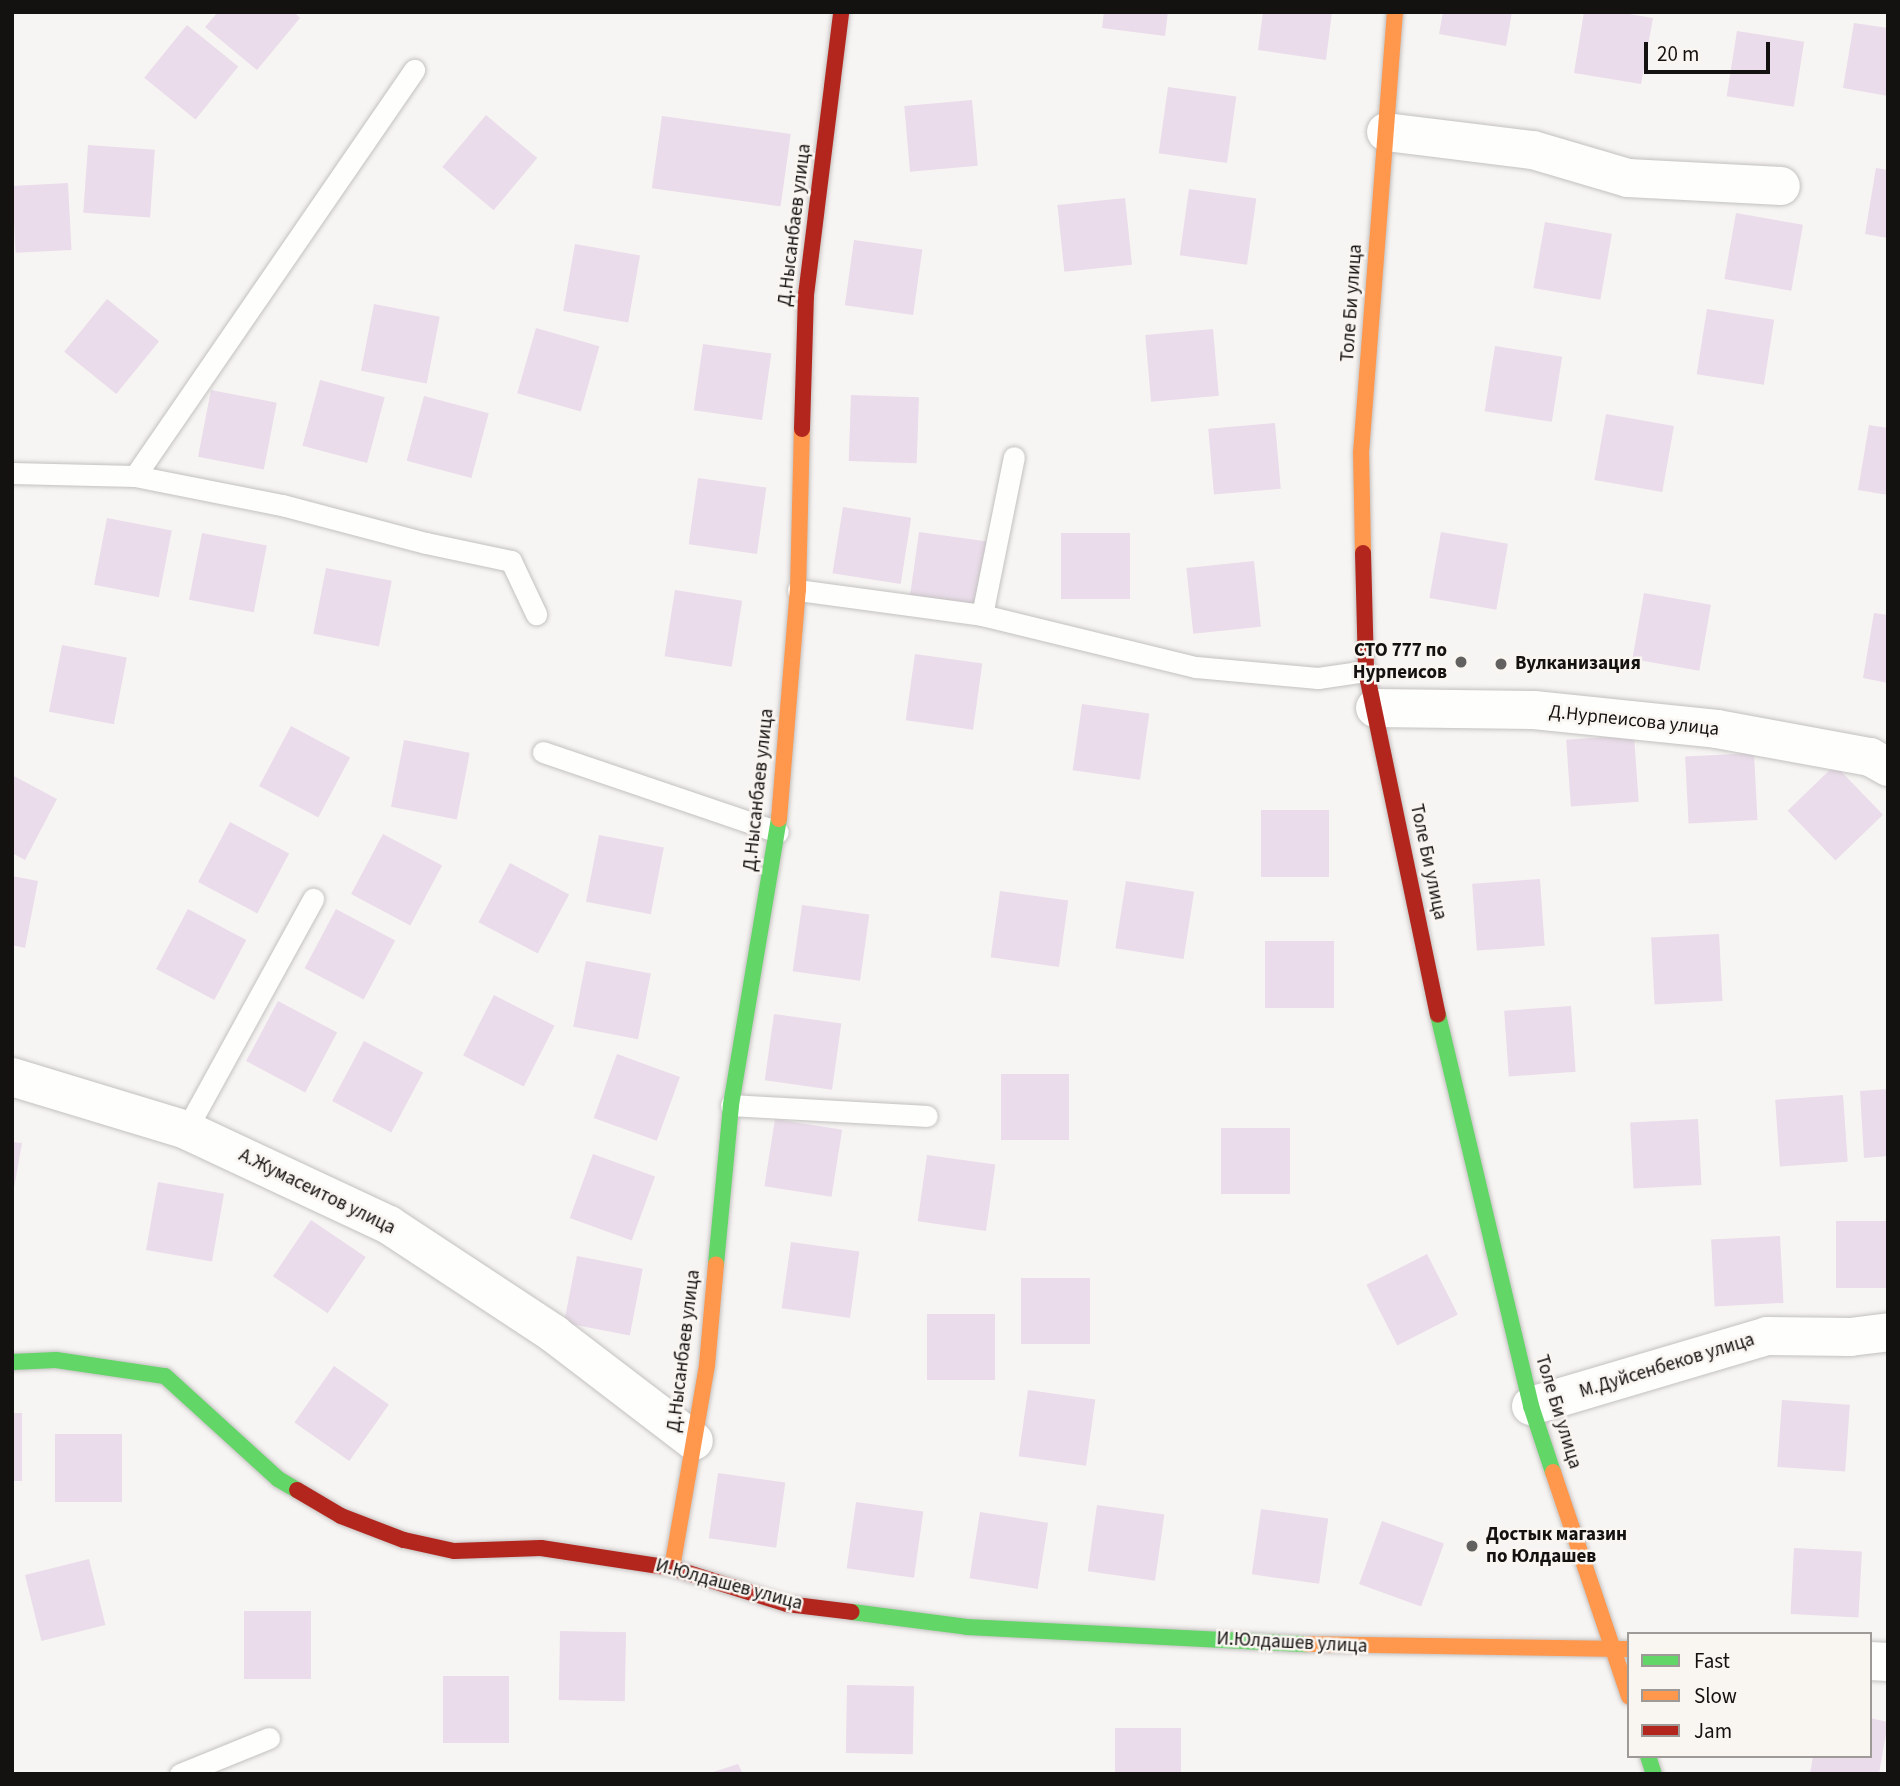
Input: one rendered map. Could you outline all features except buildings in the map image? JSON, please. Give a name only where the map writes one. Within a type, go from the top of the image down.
[{"type":"street","name":"Д.Нысанбаев улица","points":[[672,1568],[707,1365],[732,1105],[778,832],[798,590],[806,295],[841,12]]},
{"type":"street","name":"Толе Би улица","points":[[1395,12],[1361,453],[1366,671],[1439,1018],[1531,1406],[1621,1649],[1627,1684]]},
{"type":"street","points":[[1386,132],[1534,150],[1628,178],[1781,186]]},
{"type":"street","name":"Д.Нурпеисова улица","points":[[1375,708],[1534,710],[1717,729],[1870,757],[1888,767]]},
{"type":"street","name":"А.Жумасеитов улица","points":[[12,1077],[186,1130],[389,1225],[554,1334],[694,1441]]},
{"type":"street","name":"М.Дуйсенбеков улица","points":[[1531,1406],[1767,1336],[1850,1336],[1888,1332]]},
{"type":"street","name":"И.Юлдашев улица","points":[[12,1362],[55,1360],[165,1376],[278,1479],[341,1516],[404,1540],[454,1551],[541,1548],[672,1568],[788,1604],[967,1627],[1379,1647],[1621,1649]]},
{"type":"lane","points":[[135,476],[414,70]]},
{"type":"lane","points":[[982,615],[1014,457]]},
{"type":"lane","points":[[12,473],[135,476],[282,505],[426,543],[511,561],[536,614]]},
{"type":"lane","points":[[798,590],[982,615],[1196,667],[1318,678],[1366,671]]},
{"type":"lane","points":[[543,752],[778,832]]},
{"type":"lane","points":[[186,1130],[313,900]]},
{"type":"lane","points":[[732,1105],[927,1116]]},
{"type":"lane","points":[[180,1774],[269,1738]]},
{"type":"traffic: fast","points":[[716,1264],[731,1105],[779,819]]},
{"type":"traffic: fast","points":[[1438,1015],[1531,1406],[1553,1472]]},
{"type":"traffic: fast","points":[[12,1362],[56,1360],[165,1376],[278,1479],[297,1490]]},
{"type":"traffic: fast","points":[[852,1612],[967,1627],[1307,1644]]},
{"type":"traffic: fast","points":[[1649,1758],[1654,1774]]},
{"type":"traffic: slow","points":[[1363,553],[1361,453],[1395,12]]},
{"type":"traffic: slow","points":[[779,819],[798,590],[802,429]]},
{"type":"traffic: slow","points":[[672,1568],[707,1365],[716,1264]]},
{"type":"traffic: slow","points":[[1553,1472],[1627,1690]]},
{"type":"traffic: slow","points":[[1307,1644],[1627,1649]]},
{"type":"traffic: jam","points":[[802,429],[806,295],[841,12]]},
{"type":"traffic: jam","points":[[1363,553],[1366,671],[1438,1015]]},
{"type":"traffic: jam","points":[[297,1490],[341,1516],[404,1540],[454,1551],[541,1548],[672,1568],[787,1604],[852,1612]]},
{"type":"place","name":"СТО 777 по Нурпеисов","points":[[1461,662]]},
{"type":"place","name":"Вулканизация","points":[[1501,664]]},
{"type":"place","name":"Достык магазин по Юлдашев","points":[[1472,1546]]}]
